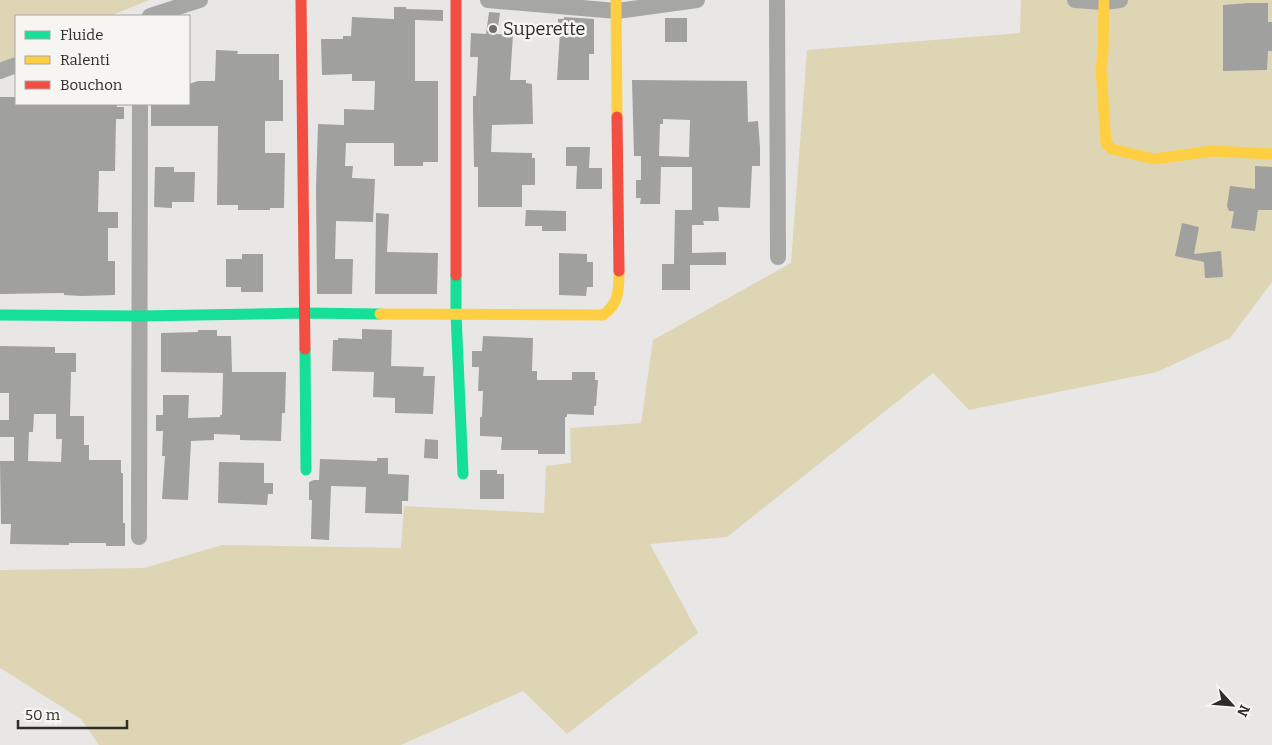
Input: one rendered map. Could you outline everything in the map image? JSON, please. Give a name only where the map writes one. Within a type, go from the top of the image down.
[{"type":"street","points":[[153,15],[200,0]]},
{"type":"street","points":[[301,0],[306,470]]},
{"type":"street","points":[[456,0],[456,314],[463,474]]},
{"type":"street","points":[[488,0],[616,5],[697,0]]},
{"type":"street","points":[[772,0],[789,0]]},
{"type":"street","points":[[777,0],[778,257]]},
{"type":"street","points":[[1075,0],[1112,1],[1101,68],[1106,142],[1112,149],[1154,159],[1212,151],[1272,154]]},
{"type":"street","points":[[0,315],[140,316],[305,313],[603,315],[611,310],[616,302],[619,287],[616,5]]},
{"type":"street","points":[[0,71],[15,65]]},
{"type":"street","points":[[139,537],[140,105]]},
{"type":"shaded area","points":[[0,0],[149,0],[112,15],[15,15],[15,56],[0,63]]},
{"type":"shaded area","points":[[1021,0],[1272,0],[1272,282],[1230,338],[1157,372],[969,410],[933,373],[727,537],[650,544],[698,633],[567,734],[523,691],[401,745],[99,745],[81,719],[0,668],[0,570],[144,568],[222,545],[401,548],[404,506],[544,513],[546,466],[571,463],[570,428],[641,423],[653,340],[791,263],[807,50],[1020,33]]},
{"type":"building","points":[[1268,3],[1268,22],[1272,22],[1272,51],[1268,51],[1267,70],[1223,71],[1223,5]]},
{"type":"building","points":[[394,7],[443,10],[443,21],[415,20],[415,81],[438,81],[438,162],[423,162],[423,166],[394,166],[394,143],[346,143],[345,166],[353,166],[352,178],[375,179],[373,222],[336,221],[335,259],[353,259],[352,294],[317,294],[316,188],[318,124],[344,125],[344,109],[374,110],[375,81],[352,81],[352,74],[322,75],[321,39],[343,39],[343,36],[351,36],[352,17],[394,19]]},
{"type":"building","points":[[489,12],[500,13],[497,34],[513,35],[510,80],[526,80],[526,83],[532,84],[533,124],[492,125],[491,152],[532,153],[532,158],[535,158],[535,185],[522,185],[522,207],[478,207],[478,167],[474,167],[473,96],[476,96],[478,57],[470,57],[471,33],[486,34]]},
{"type":"building","points":[[564,17],[594,19],[594,54],[589,54],[589,80],[557,80],[560,32],[558,32],[558,19],[564,19]]},
{"type":"building","points":[[665,18],[687,18],[687,42],[665,42]]},
{"type":"building","points":[[216,50],[238,51],[237,54],[279,54],[279,80],[283,80],[283,121],[265,121],[265,153],[285,153],[284,208],[238,210],[238,205],[217,205],[218,126],[151,126],[151,105],[190,105],[190,84],[198,81],[215,81]]},
{"type":"building","points":[[632,80],[747,81],[748,122],[758,121],[760,147],[760,166],[752,166],[750,208],[718,207],[719,221],[703,221],[704,225],[692,225],[692,253],[726,252],[726,265],[690,265],[690,290],[662,290],[662,264],[674,264],[675,210],[692,210],[692,167],[661,167],[660,204],[640,204],[641,198],[636,198],[636,180],[641,180],[641,156],[634,156]],"holes":[[[663,119],[690,120],[689,157],[659,156],[660,124],[663,124]]]},
{"type":"building","points":[[0,97],[15,97],[15,105],[117,105],[117,107],[124,107],[124,119],[116,119],[115,171],[99,171],[98,212],[118,212],[118,228],[108,228],[108,261],[115,261],[115,295],[82,296],[64,295],[64,293],[0,294]]},
{"type":"building","points":[[566,147],[590,147],[589,168],[602,168],[602,189],[576,189],[577,166],[566,166]]},
{"type":"building","points":[[1255,166],[1272,167],[1272,210],[1258,210],[1255,231],[1231,228],[1234,211],[1229,211],[1227,206],[1230,186],[1255,189]]},
{"type":"building","points":[[155,167],[174,167],[174,172],[195,172],[194,202],[172,202],[172,208],[154,207]]},
{"type":"building","points":[[526,210],[566,211],[566,231],[542,231],[542,226],[525,226]]},
{"type":"building","points":[[376,213],[389,214],[387,252],[438,253],[437,294],[375,294]]},
{"type":"building","points":[[1182,223],[1199,227],[1194,254],[1221,251],[1223,277],[1205,278],[1204,262],[1175,256]]},
{"type":"building","points":[[559,253],[587,254],[587,262],[593,262],[593,287],[587,287],[586,296],[559,295]]},
{"type":"building","points":[[242,254],[263,254],[263,292],[241,292],[241,287],[226,287],[226,259],[242,259]]},
{"type":"building","points":[[362,329],[392,330],[391,366],[424,367],[423,376],[435,376],[433,414],[395,413],[395,398],[373,397],[374,372],[332,371],[333,340],[338,340],[338,338],[362,339]]},
{"type":"building","points":[[198,330],[217,330],[217,336],[231,336],[232,372],[286,372],[285,413],[282,413],[281,441],[240,440],[240,435],[214,434],[214,440],[191,441],[188,500],[162,499],[165,456],[162,456],[163,431],[156,431],[156,415],[163,415],[163,395],[189,395],[188,418],[220,417],[222,415],[223,373],[161,372],[161,333],[198,332]]},
{"type":"building","points":[[483,336],[533,338],[532,371],[537,371],[537,380],[572,380],[572,372],[595,372],[595,380],[598,380],[594,415],[567,414],[567,417],[565,417],[565,454],[538,454],[538,450],[501,450],[502,437],[480,436],[483,391],[478,391],[479,367],[472,367],[472,351],[482,351]]},
{"type":"building","points":[[0,346],[55,347],[55,353],[76,353],[76,372],[71,372],[70,416],[84,416],[84,445],[89,445],[89,460],[121,460],[125,546],[106,546],[106,543],[69,543],[69,545],[10,544],[11,524],[1,524],[0,461],[14,461],[14,437],[0,437],[0,420],[9,420],[9,393],[0,393]],"holes":[[[34,414],[56,414],[56,439],[62,439],[61,462],[28,461],[29,432],[33,432]]]},
{"type":"building","points":[[425,439],[438,440],[438,459],[424,458]]},
{"type":"building","points":[[377,458],[388,458],[388,474],[409,475],[408,501],[402,501],[402,514],[365,513],[366,487],[331,486],[329,540],[311,539],[312,500],[309,500],[309,482],[319,480],[320,459],[377,461]]},
{"type":"building","points":[[219,462],[264,463],[264,483],[273,483],[273,494],[268,494],[267,505],[218,503]]},
{"type":"building","points":[[480,470],[497,470],[497,474],[504,474],[504,499],[480,499]]},
{"type":"traffic: fast","points":[[456,275],[463,474]]},
{"type":"traffic: fast","points":[[0,315],[380,314]]},
{"type":"traffic: fast","points":[[305,349],[306,470]]},
{"type":"traffic: slow","points":[[616,0],[617,117]]},
{"type":"traffic: slow","points":[[1104,2],[1101,68],[1106,143],[1112,149],[1154,159],[1212,151],[1272,154]]},
{"type":"traffic: slow","points":[[380,314],[603,315],[612,306],[617,296],[619,271]]},
{"type":"traffic: jam","points":[[301,0],[305,349]]},
{"type":"traffic: jam","points":[[456,0],[456,275]]},
{"type":"traffic: jam","points":[[617,117],[619,271]]},
{"type":"place","name":"Superette","points":[[493,29]]}]
